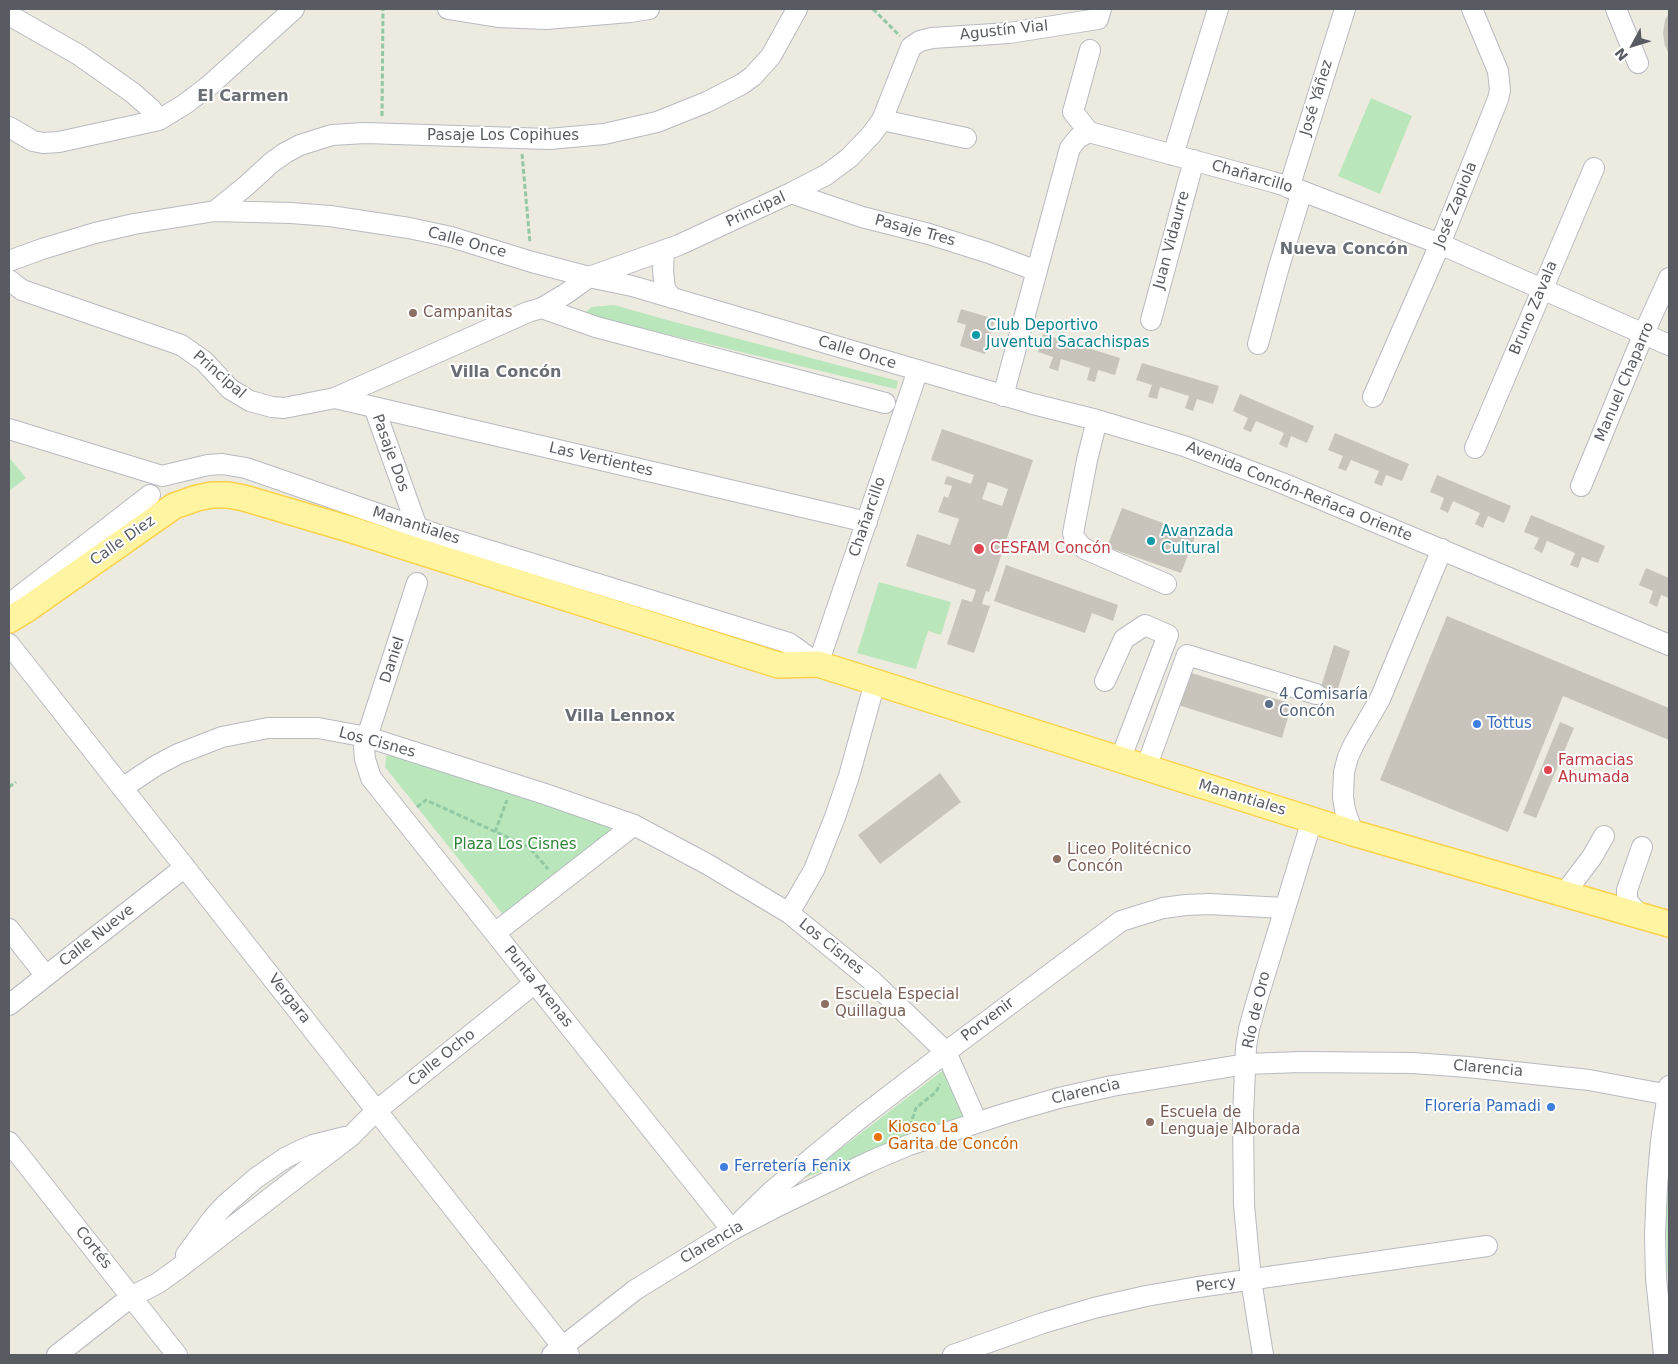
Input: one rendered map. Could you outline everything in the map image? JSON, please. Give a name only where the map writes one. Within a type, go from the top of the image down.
[{"type":"main road","name":"Calle Diez","points":[[12,618],[174,506],[212,495],[244,498]]},
{"type":"main road","name":"Manantiales","points":[[244,498],[340,526],[778,666],[818,664],[1353,833],[1669,924]]},
{"type":"street","points":[[9,127],[42,144],[159,120],[185,104],[210,85],[294,9]]},
{"type":"street","points":[[448,9],[498,17],[546,19],[649,9]]},
{"type":"street","name":"Pasaje Los Copihues","points":[[215,212],[271,163],[300,145],[316,139],[340,134],[365,133],[521,139],[567,138],[604,134],[657,122],[707,102],[742,84],[763,67],[771,56],[796,9]]},
{"type":"street","points":[[1173,155],[1218,9]]},
{"type":"street","name":"José Yáñez","points":[[1258,344],[1278,270],[1295,189],[1345,9]]},
{"type":"street","name":"José Zapiola","points":[[1373,397],[1440,244],[1498,99],[1500,90],[1498,71],[1472,9]]},
{"type":"street","points":[[1616,9],[1638,63]]},
{"type":"street","name":"Agustín Vial","points":[[911,47],[920,41],[932,38],[1010,33],[1100,14]]},
{"type":"street","points":[[9,15],[79,55],[133,93],[151,109],[159,120]]},
{"type":"street","name":"Principal","points":[[9,280],[22,290],[181,345],[204,360],[230,389],[250,401],[284,408],[335,398],[528,312],[542,308],[589,278],[688,241],[826,175],[849,158],[871,135],[882,120],[911,47]]},
{"type":"street","points":[[1003,396],[1070,148],[1078,138],[1089,132],[1073,112],[1090,50]]},
{"type":"street","points":[[882,120],[966,138]]},
{"type":"street","name":"Chañarcillo","points":[[1089,132],[1295,189],[1440,244],[1669,345]]},
{"type":"street","name":"Juan Vidaurre","points":[[1151,320],[1194,160]]},
{"type":"street","name":"Bruno Zavala","points":[[1475,448],[1594,168]]},
{"type":"street","name":"Pasaje Tres","points":[[791,193],[862,217],[955,242],[1037,271]]},
{"type":"street","name":"Calle Once","points":[[9,261],[95,233],[142,222],[215,212],[291,213],[367,220],[451,237],[589,278],[632,286],[918,370]]},
{"type":"street","points":[[664,250],[663,271],[666,289],[672,298]]},
{"type":"street","name":"Manuel Chaparro","points":[[1581,486],[1644,333],[1669,278]]},
{"type":"street","points":[[542,308],[596,327],[885,403]]},
{"type":"street","name":"Chañarcillo","points":[[818,664],[918,370]]},
{"type":"street","name":"Avenida Concón-Reñaca Oriente","points":[[918,370],[1003,396],[1097,420],[1230,462],[1669,645]]},
{"type":"street","name":"Las Vertientes","points":[[335,398],[867,522]]},
{"type":"street","name":"Pasaje Dos","points":[[374,407],[417,527]]},
{"type":"street","points":[[1097,420],[1087,460],[1073,533],[1074,537],[1085,549],[1166,584]]},
{"type":"street","name":"Manantiales","points":[[9,429],[162,476],[208,465],[222,464],[246,468],[417,527],[788,643],[818,664]]},
{"type":"street","name":"Calle Diez","points":[[12,618],[12,602],[150,496]]},
{"type":"street","points":[[1353,833],[1348,822],[1343,797],[1344,772],[1348,758],[1380,699],[1442,549]]},
{"type":"street","name":"Daniel","points":[[367,737],[417,583]]},
{"type":"street","points":[[1105,682],[1124,639],[1145,625],[1168,635],[1120,760]]},
{"type":"street","name":"Vergara","points":[[9,644],[376,1111],[561,1352]]},
{"type":"street","points":[[1146,768],[1188,655],[1316,694]]},
{"type":"street","points":[[789,913],[814,870],[835,817],[849,776],[875,682]]},
{"type":"street","name":"Los Cisnes","points":[[122,788],[178,754],[214,740],[245,732],[293,727],[326,729],[367,737],[634,825],[707,864],[789,913],[871,980],[946,1052],[977,1122]]},
{"type":"street","name":"Punta Arenas","points":[[367,737],[364,748],[367,769],[371,778],[732,1230]]},
{"type":"street","name":"Río de Oro","points":[[1263,1355],[1251,1280],[1242,1167],[1243,1116],[1249,1030],[1284,908],[1312,820]]},
{"type":"street","points":[[495,933],[634,825]]},
{"type":"street","points":[[1564,894],[1592,857],[1604,836]]},
{"type":"street","points":[[1640,916],[1627,901],[1627,890],[1642,847]]},
{"type":"street","name":"Calle Nueve","points":[[9,1005],[184,867]]},
{"type":"street","name":"Porvenir","points":[[732,1230],[772,1191],[859,1119],[1121,921],[1163,908],[1186,905],[1209,904],[1284,908]]},
{"type":"street","points":[[9,929],[46,976]]},
{"type":"street","name":"Calle Ocho","points":[[56,1355],[131,1297],[178,1268],[213,1218],[256,1178],[285,1158],[299,1151],[351,1136],[376,1111],[535,983]]},
{"type":"street","name":"Clarencia","points":[[561,1352],[635,1290],[732,1230],[814,1188],[909,1145],[977,1122],[1059,1098],[1112,1086],[1246,1064],[1357,1062],[1468,1066],[1589,1080],[1669,1092]]},
{"type":"street","points":[[1664,1355],[1656,1278],[1655,1234],[1661,1141],[1669,1092]]},
{"type":"street","name":"Cortés","points":[[9,1142],[177,1355]]},
{"type":"street","name":"Percy","points":[[953,1355],[1042,1322],[1094,1308],[1172,1291],[1487,1246]]},
{"type":"path","points":[[382,134],[383,9]]},
{"type":"path","points":[[873,9],[911,47]]},
{"type":"path","points":[[521,139],[532,262]]},
{"type":"path","points":[[9,788],[16,782]]},
{"type":"path","points":[[495,832],[513,784]]},
{"type":"path","points":[[402,818],[426,800],[529,847],[560,883]]},
{"type":"path","points":[[909,1145],[906,1136],[916,1108],[936,1092],[941,1083],[955,1070]]},
{"type":"green space","points":[[1371,98],[1412,116],[1380,194],[1338,176]]},
{"type":"green space","points":[[614,305],[898,381],[896,389],[583,314],[592,307]]},
{"type":"green space","points":[[9,457],[26,478],[9,491]]},
{"type":"green space","points":[[879,582],[951,602],[941,635],[928,631],[916,669],[857,653]]},
{"type":"green space","name":"Plaza Los Cisnes","points":[[393,750],[608,821],[611,838],[505,917],[385,767],[386,757]]},
{"type":"green space","points":[[943,1070],[966,1120],[801,1179],[941,1072]]},
{"type":"green space","points":[[1669,1135],[1669,1287],[1665,1164]]},
{"type":"building","points":[[1669,13],[1669,54],[1665,46],[1663,33],[1665,20]]},
{"type":"building","name":"Club Deportivo Juventud Sacachispas","points":[[961,309],[995,319],[985,354],[960,346],[966,325],[957,322]]},
{"type":"building","points":[[1043,334],[1120,358],[1115,375],[1098,370],[1095,382],[1087,380],[1090,368],[1061,359],[1058,371],[1049,368],[1053,357],[1038,352]]},
{"type":"building","points":[[1142,363],[1219,386],[1213,404],[1197,399],[1193,411],[1185,408],[1189,396],[1160,387],[1157,399],[1148,397],[1152,385],[1136,380]]},
{"type":"building","points":[[1240,394],[1314,426],[1307,443],[1291,436],[1287,448],[1279,444],[1284,433],[1256,421],[1251,432],[1243,429],[1248,418],[1233,411]]},
{"type":"building","points":[[942,429],[1033,460],[989,592],[986,591],[982,604],[990,606],[974,653],[947,644],[962,599],[972,602],[976,590],[906,566],[917,534],[950,545],[959,519],[938,512],[944,496],[948,498],[952,486],[944,484],[947,476],[971,484],[974,475],[931,460]],"holes":[[[988,482],[1008,489],[1002,506],[982,499]]]},
{"type":"building","points":[[1335,433],[1409,464],[1402,481],[1386,475],[1382,486],[1374,483],[1379,471],[1351,460],[1346,471],[1338,468],[1343,456],[1328,450]]},
{"type":"building","points":[[1437,475],[1511,506],[1504,523],[1488,516],[1483,528],[1475,524],[1480,513],[1453,501],[1448,513],[1440,509],[1444,498],[1430,492]]},
{"type":"building","name":"Avanzada Cultural","points":[[1122,508],[1196,535],[1181,573],[1107,547]]},
{"type":"building","points":[[1531,515],[1605,546],[1598,563],[1582,557],[1578,568],[1570,565],[1575,553],[1547,541],[1542,553],[1534,549],[1539,538],[1524,532]]},
{"type":"building","points":[[1006,565],[1118,605],[1113,621],[1092,613],[1085,633],[994,601]]},
{"type":"building","points":[[1646,568],[1669,578],[1669,598],[1661,595],[1657,607],[1649,603],[1653,591],[1639,585]]},
{"type":"building","name":"Tottus","points":[[1447,616],[1669,708],[1669,740],[1563,696],[1508,832],[1380,780]]},
{"type":"building","points":[[1334,645],[1350,651],[1335,698],[1319,693]]},
{"type":"building","points":[[1185,671],[1292,704],[1282,738],[1175,704]]},
{"type":"building","name":"Farmacias Ahumada","points":[[1560,722],[1574,728],[1536,818],[1523,813]]},
{"type":"building","points":[[940,773],[961,802],[880,864],[858,835]]},
{"type":"place","name":"Campanitas","points":[[413,313]]},
{"type":"place","name":"Club Deportivo Juventud Sacachispas","points":[[976,335]]},
{"type":"place","name":"Avanzada Cultural","points":[[1151,541]]},
{"type":"place","name":"CESFAM Concón","points":[[979,549]]},
{"type":"place","name":"4 Comisaría Concón","points":[[1269,704]]},
{"type":"place","name":"Tottus","points":[[1477,724]]},
{"type":"place","name":"Farmacias Ahumada","points":[[1548,770]]},
{"type":"place","name":"Liceo Politécnico Concón","points":[[1057,859]]},
{"type":"place","name":"Escuela Especial Quillagua","points":[[825,1004]]},
{"type":"place","name":"Florería Pamadi","points":[[1551,1107]]},
{"type":"place","name":"Escuela de Lenguaje Alborada","points":[[1150,1122]]},
{"type":"place","name":"Kiosco La Garita de Concón","points":[[878,1137]]},
{"type":"place","name":"Ferretería Fenix","points":[[724,1167]]},
{"type":"district","name":"El Carmen","points":[[243,97]]},
{"type":"district","name":"Nueva Concón","points":[[1344,250]]},
{"type":"district","name":"Villa Concón","points":[[506,373]]},
{"type":"district","name":"Villa Lennox","points":[[620,717]]}]
